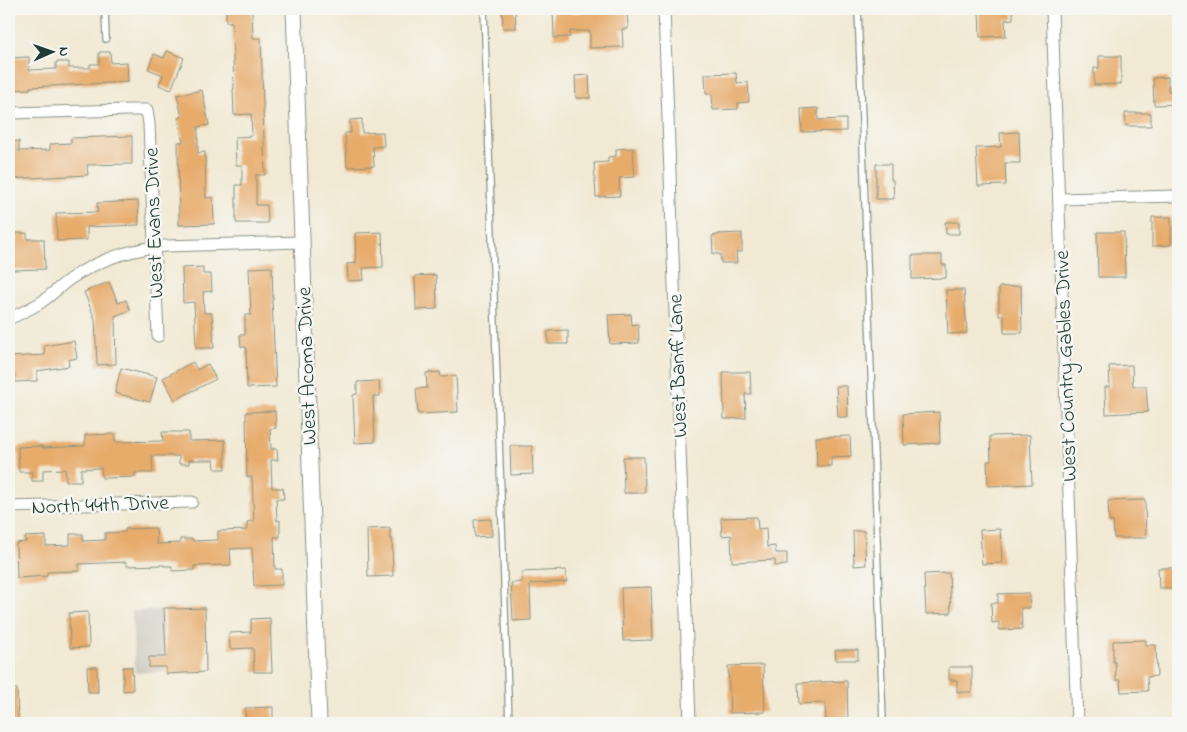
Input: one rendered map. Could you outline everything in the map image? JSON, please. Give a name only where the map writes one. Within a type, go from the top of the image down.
[{"type":"street","name":"West Acoma Drive","points":[[294,9],[319,723]]},
{"type":"street","name":"West Banff Lane","points":[[664,9],[690,723]]},
{"type":"street","name":"West Country Gables Drive","points":[[1052,9],[1077,723]]},
{"type":"street","name":"West Evans Drive","points":[[9,113],[147,110],[158,336]]},
{"type":"street","points":[[1059,199],[1178,196]]},
{"type":"street","points":[[9,319],[40,303],[70,279],[91,267],[126,252],[154,247],[302,242]]},
{"type":"street","points":[[27,310],[34,321]]},
{"type":"street","name":"North 44th Drive","points":[[9,507],[192,502]]},
{"type":"lane","points":[[105,9],[106,39]]},
{"type":"lane","points":[[484,9],[509,723]]},
{"type":"lane","points":[[858,9],[883,723]]},
{"type":"shaded area","points":[[161,610],[165,671],[135,673],[132,611]]},
{"type":"building","points":[[226,9],[252,9],[253,38],[261,38],[265,175],[256,175],[256,205],[267,205],[268,223],[236,223],[236,185],[242,185],[242,165],[236,165],[235,137],[252,136],[251,114],[234,115],[232,22],[226,22]]},
{"type":"building","points":[[502,9],[515,9],[516,28],[503,28]]},
{"type":"building","points":[[553,9],[570,9],[570,13],[627,11],[628,29],[622,29],[623,47],[590,48],[590,31],[570,31],[570,37],[554,38]]},
{"type":"building","points":[[1013,9],[1013,19],[1005,20],[1006,36],[980,37],[979,10]]},
{"type":"building","points":[[167,51],[184,58],[171,90],[159,85],[163,75],[148,69],[154,54],[164,58]]},
{"type":"building","points":[[99,52],[110,52],[111,63],[127,62],[128,82],[30,87],[30,89],[9,90],[9,58],[29,57],[29,70],[56,69],[56,62],[69,62],[69,68],[90,68],[90,64],[99,64]]},
{"type":"building","points":[[1099,56],[1121,56],[1121,84],[1094,85],[1094,68],[1099,68]]},
{"type":"building","points":[[736,73],[737,83],[748,82],[749,102],[738,103],[738,109],[713,110],[712,94],[706,94],[705,74]]},
{"type":"building","points":[[589,75],[590,98],[576,98],[575,76]]},
{"type":"building","points":[[1168,77],[1168,91],[1178,90],[1178,104],[1154,105],[1153,78]]},
{"type":"building","points":[[202,90],[209,125],[198,127],[198,153],[205,152],[206,198],[213,197],[214,224],[179,225],[178,142],[183,142],[178,118],[182,117],[177,95]]},
{"type":"building","points":[[818,108],[818,120],[846,119],[846,131],[802,132],[801,109]]},
{"type":"building","points":[[1125,113],[1151,113],[1151,126],[1126,126]]},
{"type":"building","points":[[362,119],[362,133],[383,132],[384,146],[373,147],[374,166],[347,167],[345,133],[351,133],[350,120]]},
{"type":"building","points":[[1019,132],[1020,163],[1005,163],[1006,185],[978,186],[976,148],[1001,147],[1000,133]]},
{"type":"building","points":[[132,136],[132,164],[87,165],[88,175],[9,179],[9,142],[19,141],[19,151],[50,150],[50,144],[71,143],[71,138]]},
{"type":"building","points":[[633,148],[635,177],[619,178],[620,196],[596,197],[594,163],[608,162],[608,157],[616,156],[616,149]]},
{"type":"building","points":[[876,164],[891,164],[894,199],[876,199]]},
{"type":"building","points":[[138,201],[139,225],[87,227],[87,240],[57,241],[56,213],[98,212],[97,203]]},
{"type":"building","points":[[1152,217],[1171,217],[1171,245],[1152,246]]},
{"type":"building","points":[[945,222],[959,222],[959,234],[946,234]]},
{"type":"building","points":[[382,232],[383,267],[363,268],[364,280],[348,281],[347,264],[356,263],[355,233]]},
{"type":"building","points":[[1097,232],[1124,232],[1125,277],[1098,277]]},
{"type":"building","points":[[11,233],[27,233],[27,239],[44,239],[45,269],[12,270]]},
{"type":"building","points":[[742,233],[742,252],[736,252],[737,263],[721,263],[720,254],[713,254],[712,236]]},
{"type":"building","points":[[912,255],[942,255],[942,265],[946,265],[946,278],[912,279]]},
{"type":"building","points":[[203,267],[203,274],[211,274],[212,291],[203,292],[204,313],[212,313],[214,348],[196,348],[194,302],[183,303],[182,268]]},
{"type":"building","points":[[272,267],[276,387],[247,388],[246,347],[241,347],[240,335],[245,335],[245,315],[251,315],[249,268]]},
{"type":"building","points":[[436,275],[437,309],[416,310],[415,276]]},
{"type":"building","points":[[109,282],[118,303],[126,300],[130,310],[115,316],[116,364],[97,365],[95,319],[84,292]]},
{"type":"building","points":[[1021,286],[1022,333],[1004,333],[1004,316],[999,316],[999,287]]},
{"type":"building","points":[[946,290],[964,290],[967,333],[948,334]]},
{"type":"building","points":[[631,314],[632,325],[638,324],[639,343],[610,344],[608,315]]},
{"type":"building","points":[[568,330],[568,344],[548,344],[548,331]]},
{"type":"building","points":[[74,341],[77,358],[68,360],[69,366],[37,371],[37,381],[15,382],[15,374],[9,374],[9,357],[45,355],[44,346]]},
{"type":"building","points":[[193,362],[197,370],[208,364],[216,379],[175,400],[163,378]]},
{"type":"building","points":[[1132,365],[1133,386],[1146,386],[1148,412],[1106,414],[1105,387],[1110,387],[1109,366]]},
{"type":"building","points":[[121,368],[157,377],[150,402],[115,393]]},
{"type":"building","points":[[440,372],[441,377],[456,376],[458,412],[418,414],[416,389],[427,388],[426,373]]},
{"type":"building","points":[[723,372],[750,372],[751,394],[745,394],[746,418],[724,419]]},
{"type":"building","points":[[379,381],[380,396],[373,396],[375,442],[355,443],[353,395],[357,394],[357,382]]},
{"type":"building","points":[[836,386],[847,386],[848,417],[838,417]]},
{"type":"building","points":[[275,411],[276,428],[270,429],[271,449],[277,449],[278,460],[271,460],[272,488],[283,488],[284,499],[276,499],[277,521],[280,520],[280,537],[274,537],[275,569],[282,569],[282,585],[254,586],[252,548],[230,549],[231,565],[194,566],[194,570],[172,571],[172,566],[164,565],[127,566],[126,562],[79,564],[79,571],[47,572],[47,576],[17,578],[16,543],[26,542],[25,537],[46,536],[46,546],[70,545],[70,534],[83,534],[83,541],[105,540],[105,533],[125,532],[125,529],[156,528],[157,544],[180,543],[180,539],[193,539],[193,541],[218,540],[218,531],[247,530],[247,522],[254,521],[252,477],[247,477],[246,412]]},
{"type":"building","points":[[939,412],[940,443],[904,445],[903,414]]},
{"type":"building","points":[[162,432],[189,432],[189,441],[225,440],[225,469],[215,469],[214,460],[189,460],[189,464],[179,464],[179,456],[152,456],[153,473],[135,473],[135,477],[102,478],[101,468],[81,469],[81,481],[66,481],[65,469],[43,470],[43,481],[32,481],[32,472],[19,472],[18,447],[85,446],[85,435],[115,434],[115,442],[163,441]]},
{"type":"building","points":[[1030,435],[1032,484],[988,486],[987,461],[991,461],[990,436]]},
{"type":"building","points":[[850,436],[851,456],[831,457],[831,466],[817,466],[816,437]]},
{"type":"building","points":[[510,446],[532,446],[533,474],[511,475]]},
{"type":"building","points":[[623,457],[644,457],[645,493],[624,493]]},
{"type":"building","points":[[1145,500],[1146,538],[1114,538],[1113,522],[1109,522],[1108,501]]},
{"type":"building","points":[[757,517],[758,529],[766,528],[767,547],[775,546],[776,553],[787,553],[787,565],[775,566],[775,560],[732,562],[731,535],[722,536],[721,518]]},
{"type":"building","points":[[491,519],[492,536],[475,537],[474,520]]},
{"type":"building","points":[[390,528],[393,576],[368,577],[367,529]]},
{"type":"building","points":[[1000,529],[1002,563],[982,564],[980,530]]},
{"type":"building","points":[[853,531],[864,531],[866,565],[854,566]]},
{"type":"building","points":[[1158,568],[1174,568],[1175,588],[1159,588]]},
{"type":"building","points":[[566,570],[567,582],[530,584],[531,620],[513,621],[511,583],[522,582],[522,572]]},
{"type":"building","points":[[949,573],[951,613],[926,614],[924,574]]},
{"type":"building","points":[[651,587],[653,640],[623,641],[621,588]]},
{"type":"building","points":[[1029,593],[1030,608],[1021,608],[1022,629],[999,630],[999,622],[992,623],[991,603],[998,603],[998,594]]},
{"type":"building","points":[[164,608],[205,608],[206,672],[166,674],[166,667],[149,667],[149,657],[166,657]]},
{"type":"building","points":[[88,612],[89,647],[70,648],[69,613]]},
{"type":"building","points":[[270,618],[272,672],[254,672],[253,648],[230,649],[229,633],[251,632],[251,619]]},
{"type":"building","points":[[1146,640],[1146,645],[1156,645],[1157,676],[1147,677],[1148,691],[1121,692],[1120,680],[1116,680],[1115,662],[1113,662],[1113,641]]},
{"type":"building","points":[[835,650],[858,650],[858,660],[836,660]]},
{"type":"building","points":[[763,665],[765,712],[730,713],[728,666]]},
{"type":"building","points":[[87,667],[97,667],[98,692],[88,692]]},
{"type":"building","points":[[123,667],[132,667],[133,690],[123,691]]},
{"type":"building","points":[[949,667],[972,667],[972,692],[957,692],[957,680],[949,680]]},
{"type":"building","points":[[847,681],[848,723],[826,723],[825,703],[799,704],[798,683]]},
{"type":"building","points":[[9,689],[17,689],[18,723],[9,723]]},
{"type":"building","points":[[273,707],[273,723],[246,723],[245,708]]}]
